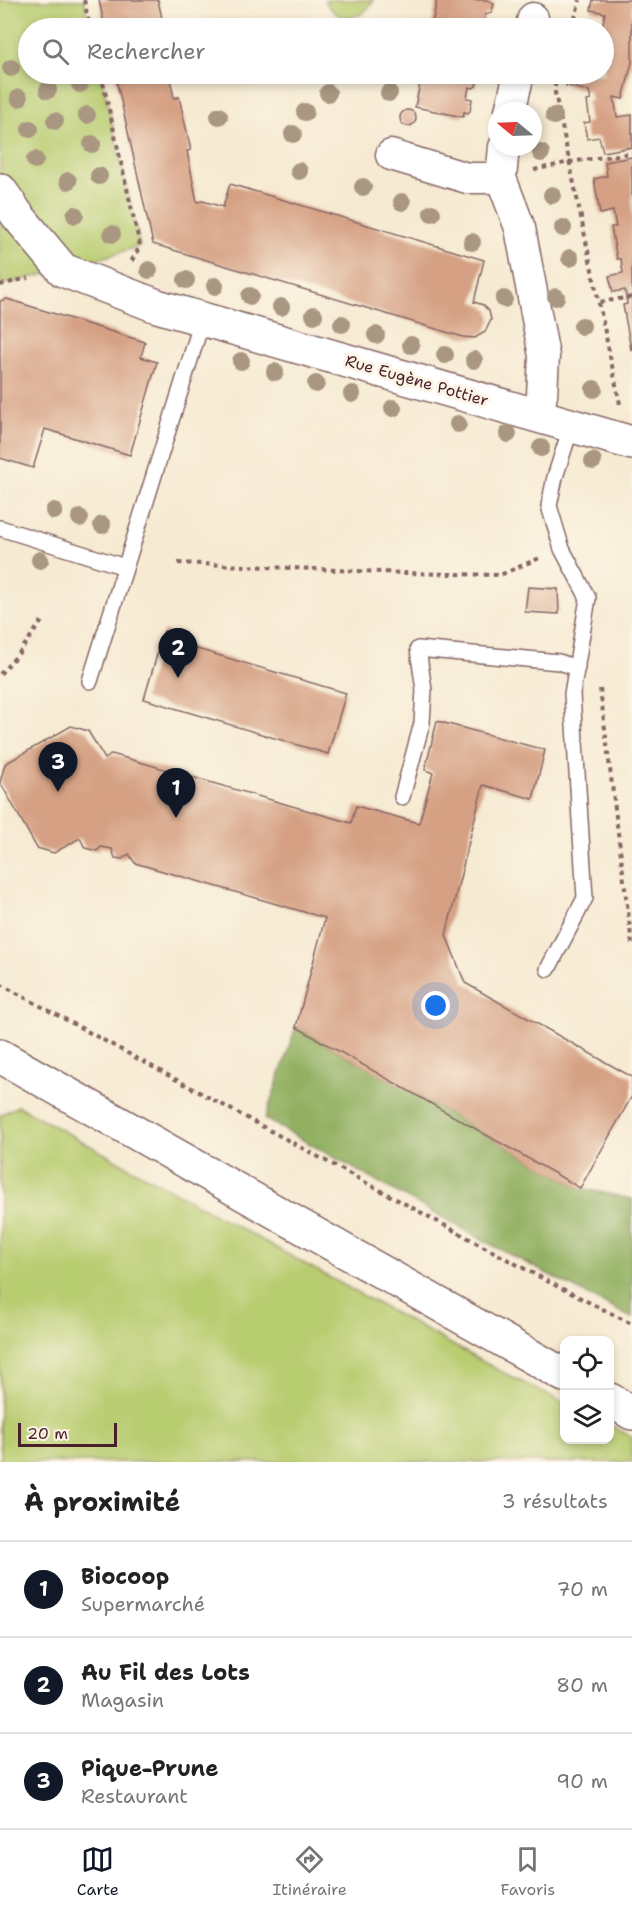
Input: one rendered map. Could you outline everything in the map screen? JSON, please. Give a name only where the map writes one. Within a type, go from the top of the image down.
[{"type":"main road","name":"Rue Eugène Pottier","points":[[0,190],[18,216],[63,270],[114,291],[157,306],[630,442]]},
{"type":"main road","points":[[0,1056],[560,1373]]},
{"type":"main road","points":[[0,1073],[165,1149]]},
{"type":"main road","points":[[614,1403],[632,1413]]},
{"type":"street","points":[[512,102],[517,84]]},
{"type":"street","points":[[391,155],[466,178],[501,178]]},
{"type":"street","points":[[503,156],[501,178],[520,228],[544,356],[542,395],[538,415]]},
{"type":"lane","points":[[90,681],[203,318]]},
{"type":"lane","points":[[548,969],[585,897],[572,694],[588,598],[561,549],[549,506],[555,477],[572,424]]},
{"type":"lane","points":[[0,528],[125,567]]},
{"type":"lane","points":[[402,797],[422,723],[423,690],[418,649],[560,662],[577,668]]},
{"type":"path","points":[[84,0],[88,18]]},
{"type":"path","points":[[575,18],[580,0]]},
{"type":"path","points":[[102,84],[140,246],[114,291]]},
{"type":"path","points":[[555,84],[554,88],[630,442]]},
{"type":"path","points":[[501,178],[570,162],[632,153]]},
{"type":"path","points":[[600,302],[632,297]]},
{"type":"path","points":[[178,563],[500,575],[561,549]]},
{"type":"path","points":[[0,674],[44,618]]},
{"type":"path","points":[[598,678],[632,944]]},
{"type":"path","points":[[0,984],[632,1324]]},
{"type":"green space","points":[[0,0],[84,0],[88,18],[18,18],[18,84],[103,84],[140,246],[63,270],[0,285]]},
{"type":"green space","points":[[325,0],[373,0],[363,13],[349,17],[335,13]]},
{"type":"green space","points":[[296,1027],[580,1188],[632,1199],[632,1318],[494,1246],[265,1119]]},
{"type":"green space","points":[[18,1106],[498,1370],[560,1401],[560,1444],[614,1444],[614,1427],[632,1437],[632,1462],[0,1462],[0,1115]]},
{"type":"building","points":[[99,0],[158,0],[162,18],[103,18]]},
{"type":"building","points":[[437,0],[488,0],[494,4],[491,13],[485,15],[484,18],[433,18]]},
{"type":"building","points":[[593,0],[632,0],[632,62],[623,99],[614,97],[617,117],[632,115],[632,147],[603,152],[599,137],[587,139],[584,123],[590,122],[587,101],[591,100],[589,91],[566,86],[566,84],[614,84],[614,18],[604,18],[605,13],[591,10]]},
{"type":"building","points":[[117,84],[171,84],[174,98],[179,97],[191,150],[187,151],[197,202],[203,201],[223,207],[230,184],[484,260],[474,302],[483,305],[489,311],[491,320],[485,332],[475,338],[463,337],[153,244]]},
{"type":"building","points":[[420,84],[476,84],[473,88],[469,87],[467,98],[472,99],[470,111],[464,112],[463,117],[415,107]]},
{"type":"building","points":[[408,110],[416,118],[408,126],[400,118]]},
{"type":"building","points":[[632,157],[631,350],[623,305],[627,304],[625,290],[613,292],[609,276],[623,273],[621,259],[617,259],[611,227],[616,227],[613,211],[600,214],[594,179],[607,176],[605,162]]},
{"type":"building","points":[[7,299],[145,342],[141,357],[157,362],[130,455],[45,429],[33,468],[0,458],[0,301]]},
{"type":"building","points":[[528,587],[558,589],[559,614],[525,612]]},
{"type":"building","points":[[164,631],[169,633],[167,640],[346,693],[328,754],[144,699]]},
{"type":"building","points":[[437,721],[545,750],[533,799],[483,785],[446,935],[465,983],[632,1077],[632,1096],[580,1188],[296,1027],[325,918],[135,863],[129,854],[122,859],[115,858],[112,849],[101,847],[97,851],[85,848],[80,838],[54,853],[37,848],[0,782],[5,764],[71,726],[88,731],[105,759],[112,754],[351,823],[356,806],[419,823],[433,773],[425,770]]},
{"type":"place","name":"Au Fil des Lots","points":[[178,678]]},
{"type":"place","name":"Pique-Prune","points":[[58,792]]},
{"type":"place","name":"Biocoop","points":[[176,818]]}]
